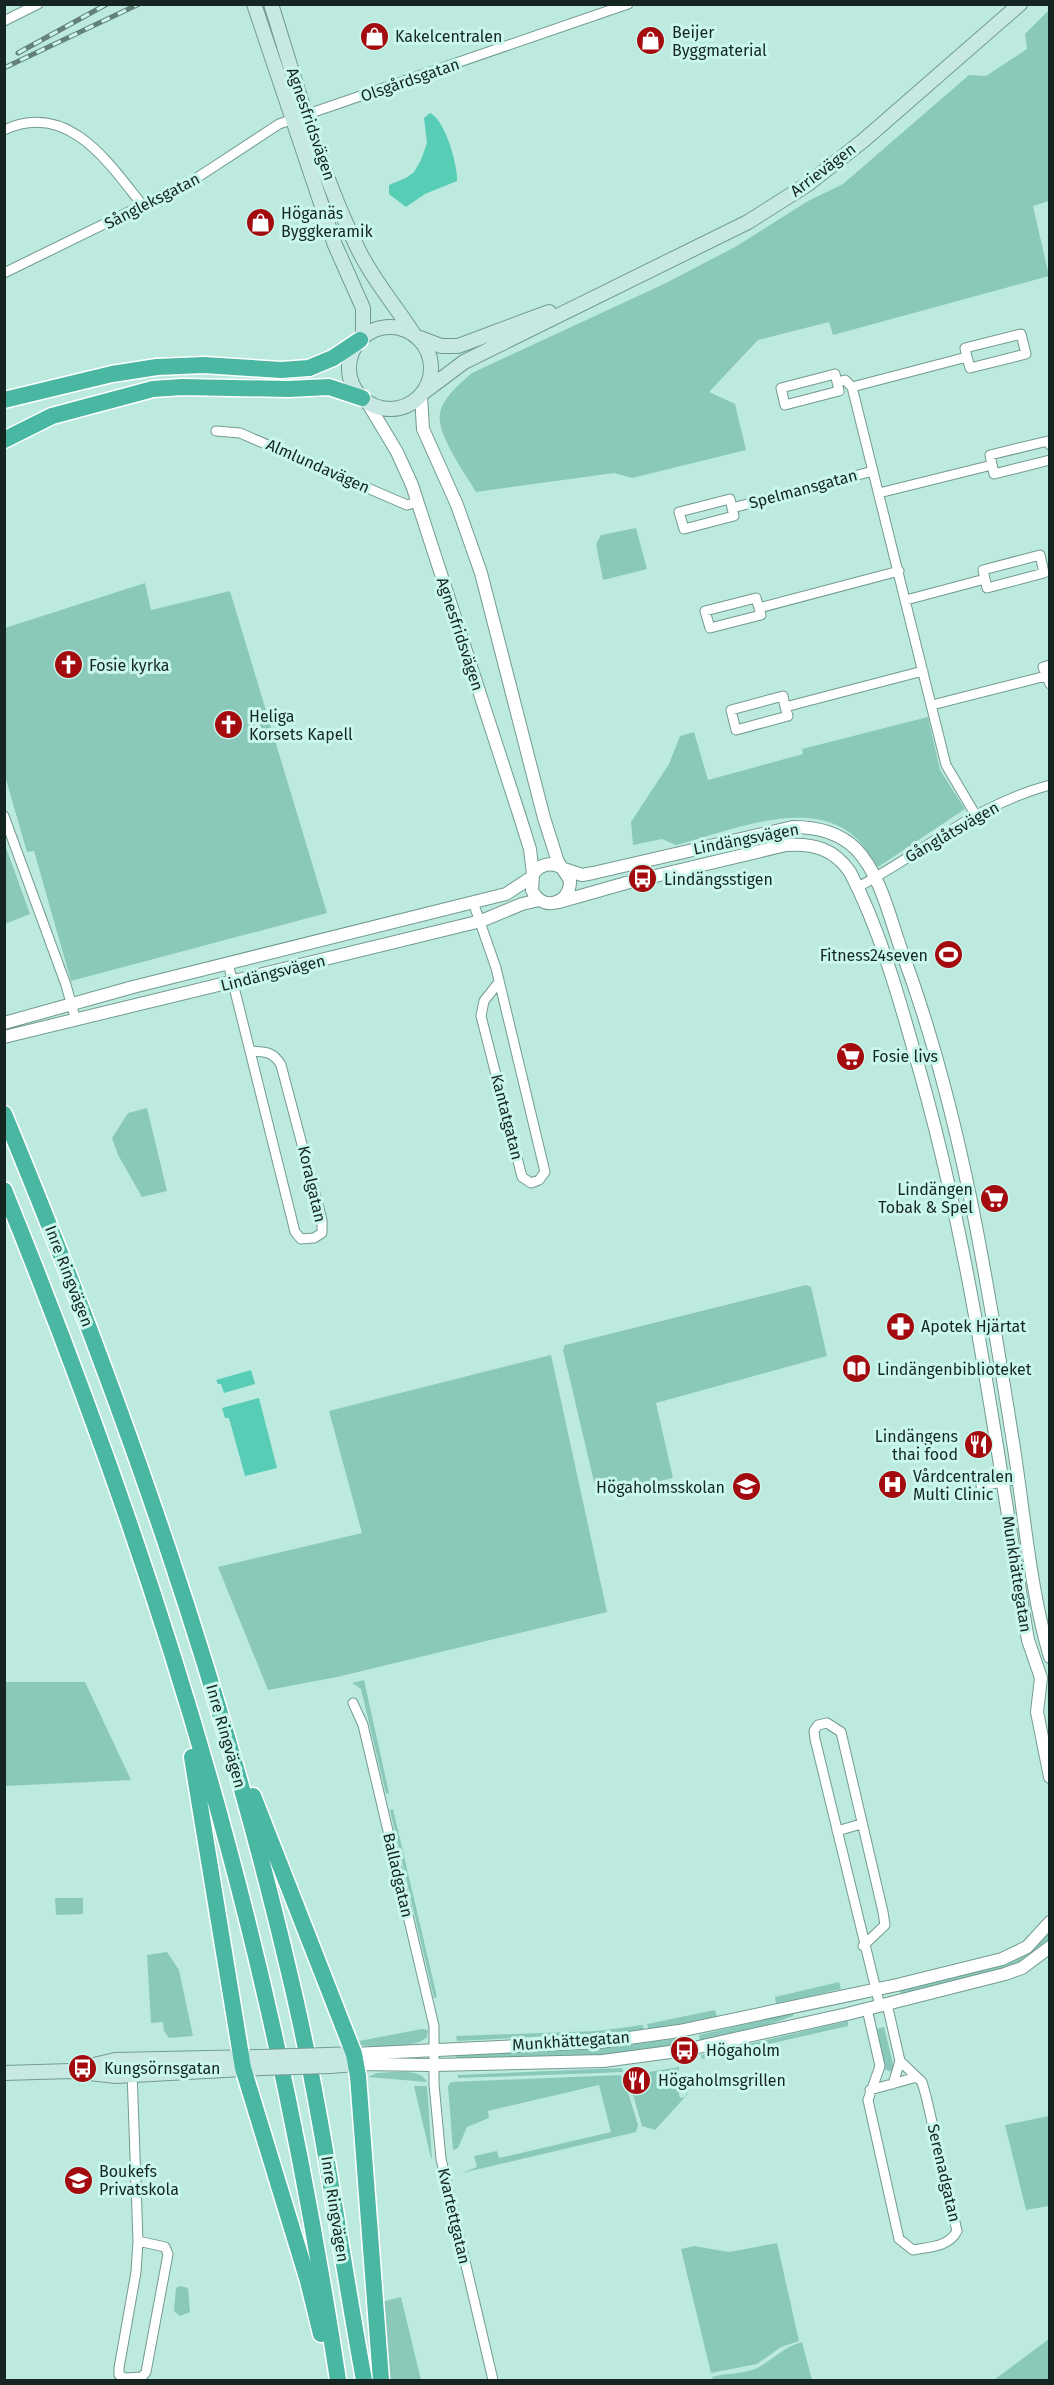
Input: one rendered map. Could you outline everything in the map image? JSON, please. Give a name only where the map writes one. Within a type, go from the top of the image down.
[{"type":"highway","points":[[4,400],[112,374],[182,365],[301,369],[333,358],[361,338]]},
{"type":"highway","points":[[4,412],[112,374]]},
{"type":"highway","points":[[4,430],[124,395],[182,387],[288,389],[329,387],[364,400]]},
{"type":"highway","points":[[4,440],[52,416]]},
{"type":"highway","name":"Inre Ringvägen","points":[[4,1114],[48,1219],[148,1485],[205,1662],[248,1813],[304,2035],[364,2380]]},
{"type":"highway","name":"Inre Ringvägen","points":[[4,1190],[120,1497],[229,1848],[276,2041],[323,2282],[338,2380]]},
{"type":"highway","points":[[169,1651],[204,1826],[242,2063],[308,2281],[330,2380]]},
{"type":"highway","points":[[205,1662],[354,2059],[381,2380]]},
{"type":"main road","name":"Agnesfridsvägen","points":[[254,4],[335,245],[363,308],[361,338]]},
{"type":"main road","name":"Agnesfridsvägen","points":[[271,4],[307,115],[358,248],[376,280],[416,335]]},
{"type":"main road","name":"Arrievägen","points":[[422,394],[464,362],[599,293],[748,222],[808,184],[864,140],[1018,5]]},
{"type":"main road","name":"Arrievägen","points":[[416,335],[441,346],[458,346],[599,293]]},
{"type":"main road","points":[[388,326],[404,328],[416,335],[429,354],[432,367],[422,394],[406,406],[395,409],[377,407],[364,400],[352,384],[349,367],[351,355],[361,338],[388,326]]},
{"type":"main road","points":[[4,2073],[70,2071],[132,2075],[242,2063],[354,2059]]},
{"type":"main road","points":[[70,2071],[115,2060],[242,2063]]},
{"type":"street","points":[[4,21],[38,4]]},
{"type":"street","name":"Olsgårdsgatan","points":[[293,120],[628,4]]},
{"type":"street","name":"Sångleksgatan","points":[[4,273],[143,207],[212,169],[279,124],[293,120]]},
{"type":"street","points":[[4,130],[35,121],[48,122],[74,134],[101,154],[143,207]]},
{"type":"street","points":[[1021,334],[1026,354],[970,368],[967,357],[965,348],[1021,334]]},
{"type":"street","points":[[837,382],[845,380],[852,387],[967,357]]},
{"type":"street","points":[[835,374],[837,382],[839,391],[785,405],[781,388],[835,374]]},
{"type":"street","name":"Spelmansgatan","points":[[852,387],[946,765],[975,814]]},
{"type":"street","name":"Agnesfridsvägen","points":[[422,394],[420,416],[423,429],[457,505],[474,553],[535,789],[554,853],[563,868]]},
{"type":"street","name":"Agnesfridsvägen","points":[[364,400],[397,452],[417,502],[527,840],[533,875]]},
{"type":"street","name":"Almlundavägen","points":[[216,431],[240,433],[407,505],[417,502]]},
{"type":"street","name":"Spelmansgatan","points":[[1050,446],[1048,441],[990,455],[994,474],[1050,460]]},
{"type":"street","name":"Spelmansgatan","points":[[879,493],[992,465]]},
{"type":"street","name":"Spelmansgatan","points":[[732,508],[873,471]]},
{"type":"street","name":"Spelmansgatan","points":[[730,499],[732,508],[734,516],[684,529],[679,512],[730,499]]},
{"type":"street","points":[[1040,555],[1044,573],[987,588],[985,579],[983,570],[1040,555]]},
{"type":"street","points":[[759,608],[899,571]]},
{"type":"street","points":[[906,600],[985,579]]},
{"type":"street","points":[[756,598],[759,608],[761,615],[710,628],[705,611],[756,598]]},
{"type":"street","points":[[932,705],[1048,680],[1043,667],[1050,665]]},
{"type":"street","points":[[785,706],[923,671]]},
{"type":"street","points":[[783,696],[785,706],[788,716],[736,730],[731,710],[783,696]]},
{"type":"street","name":"Gånglåtsvägen","points":[[858,887],[975,814],[1007,799],[1050,785]]},
{"type":"street","points":[[4,816],[72,1004],[76,1021]]},
{"type":"street","name":"Lindängsvägen","points":[[4,1023],[228,963],[512,892],[543,865],[563,868],[582,875],[771,831],[807,827],[845,840],[864,860],[874,878]]},
{"type":"street","name":"Lindängsvägen","points":[[5,1037],[482,921],[522,904],[539,900],[549,904],[559,902],[654,876],[786,845],[803,844],[824,848],[843,861],[858,887]]},
{"type":"street","points":[[559,902],[568,893],[570,885],[563,868]]},
{"type":"street","points":[[533,875],[532,890],[539,900]]},
{"type":"street","name":"Munkhättegatan","points":[[874,878],[913,982],[951,1119],[983,1255],[1050,1657]]},
{"type":"street","name":"Munkhättegatan","points":[[858,887],[900,1001],[932,1112],[968,1272],[1028,1640],[1041,1678],[1044,1697],[1037,1712],[1044,1725],[1050,1777]]},
{"type":"street","name":"Kantatgatan","points":[[473,902],[482,921],[499,982],[545,1172],[539,1180],[531,1183],[522,1177],[481,1016],[484,1001],[499,982]]},
{"type":"street","name":"Koralgatan","points":[[228,963],[295,1232],[301,1239],[314,1238],[322,1233],[322,1220],[281,1065],[276,1056],[267,1052],[250,1051]]},
{"type":"street","points":[[981,1486],[1019,1479]]},
{"type":"street","name":"Balladgatan","points":[[353,1703],[363,1725],[432,2014],[434,2049]]},
{"type":"street","points":[[863,1946],[885,1925],[841,1732],[828,1723],[818,1725],[814,1731],[815,1738],[863,1946],[875,1989],[884,2005],[900,2061],[893,2084]]},
{"type":"street","points":[[837,1831],[861,1824]]},
{"type":"street","name":"Munkhättegatan","points":[[354,2059],[434,2049],[600,2042],[722,2024],[1002,1959],[1027,1947],[1050,1922]]},
{"type":"street","name":"Munkhättegatan","points":[[354,2059],[434,2065],[603,2061],[685,2050],[884,2005],[1005,1974],[1022,1968],[1050,1947]]},
{"type":"street","points":[[867,2009],[880,2066],[893,2084]]},
{"type":"street","name":"Kvartettgatan","points":[[434,2049],[441,2159],[493,2380]]},
{"type":"street","points":[[132,2060],[138,2241],[136,2272],[119,2368],[119,2375],[125,2378],[142,2377],[146,2372],[168,2254],[165,2247],[138,2241]]},
{"type":"street","name":"Serenadgatan","points":[[880,2066],[868,2100],[899,2239],[913,2250],[949,2241],[957,2231],[927,2096],[917,2078],[900,2061]]},
{"type":"street","points":[[870,2090],[917,2078]]},
{"type":"shaded area","points":[[1049,10],[1049,201],[1033,206],[1049,276],[833,335],[829,322],[758,340],[709,392],[735,404],[746,450],[632,478],[614,473],[476,492],[452,453],[440,422],[440,413],[445,401],[472,373],[666,283],[735,247],[808,201],[843,184],[969,75],[986,76],[1027,49],[1025,34]]},
{"type":"shaded area","points":[[430,113],[441,124],[450,144],[457,181],[425,194],[406,207],[389,194],[389,185],[414,172],[421,160],[427,143],[424,118]]},
{"type":"shaded area","points":[[636,528],[647,569],[603,580],[596,544],[601,535]]},
{"type":"shaded area","points":[[145,583],[151,610],[230,591],[327,913],[71,981],[34,851],[27,852],[5,776],[5,628]]},
{"type":"shaded area","points":[[928,717],[940,770],[965,809],[878,867],[856,838],[837,825],[816,819],[768,820],[676,845],[662,839],[633,845],[631,822],[669,764],[680,736],[694,732],[708,780],[803,754],[802,749]]},
{"type":"shaded area","points":[[4,842],[30,914],[5,924],[4,924]]},
{"type":"shaded area","points":[[147,1108],[167,1191],[142,1197],[118,1155],[112,1138],[128,1113]]},
{"type":"shaded area","points":[[806,1285],[811,1287],[827,1356],[656,1403],[673,1478],[597,1495],[563,1350],[565,1345]]},
{"type":"shaded area","points":[[551,1355],[607,1612],[337,1677],[268,1690],[218,1567],[362,1533],[329,1411]]},
{"type":"shaded area","points":[[251,1370],[255,1384],[224,1393],[221,1384],[218,1384],[216,1380]]},
{"type":"shaded area","points":[[259,1398],[277,1468],[245,1476],[229,1418],[225,1418],[222,1408]]},
{"type":"shaded area","points":[[364,1680],[389,1793],[386,1794],[361,1689],[352,1683]]},
{"type":"shaded area","points":[[5,1682],[85,1682],[131,1780],[5,1786]]},
{"type":"shaded area","points":[[393,1809],[437,1997],[434,1998],[390,1810]]},
{"type":"shaded area","points":[[55,1898],[83,1898],[83,1914],[56,1915]]},
{"type":"shaded area","points":[[1049,1930],[1049,1939],[1041,1948],[1009,1968],[901,1995],[899,1989],[1013,1961],[1024,1955]]},
{"type":"shaded area","points":[[167,1952],[179,1970],[193,2036],[169,2038],[164,2031],[163,2022],[151,2023],[147,1955]]},
{"type":"shaded area","points":[[839,1982],[841,1989],[776,2004],[775,1997]]},
{"type":"shaded area","points":[[715,2010],[717,2017],[649,2030],[647,2024]]},
{"type":"shaded area","points":[[793,2013],[793,2016],[756,2029],[700,2042],[699,2035]]},
{"type":"shaded area","points":[[848,2021],[848,2026],[702,2059],[701,2055]]},
{"type":"shaded area","points":[[643,2025],[644,2031],[457,2041],[456,2036],[597,2031]]},
{"type":"shaded area","points":[[884,2027],[894,2068],[891,2072],[885,2069],[876,2029]]},
{"type":"shaded area","points":[[422,2029],[428,2030],[427,2037],[422,2041],[403,2046],[369,2047],[354,2042]]},
{"type":"shaded area","points":[[689,2037],[690,2044],[602,2055],[456,2061],[456,2054],[598,2049]]},
{"type":"shaded area","points":[[679,2067],[679,2095],[681,2098],[685,2097],[690,2088],[687,2095],[655,2130],[642,2126],[633,2088],[644,2085],[643,2073]]},
{"type":"shaded area","points":[[622,2068],[623,2072],[458,2078],[458,2075]]},
{"type":"shaded area","points":[[377,2073],[418,2074],[427,2082],[368,2077]]},
{"type":"shaded area","points":[[620,2075],[624,2079],[638,2125],[636,2132],[462,2173],[477,2167],[474,2156],[497,2151],[499,2158],[611,2132],[599,2085],[488,2111],[489,2118],[467,2127],[458,2148],[453,2150],[448,2086],[451,2082]]},
{"type":"shaded area","points":[[414,2086],[427,2086],[432,2159],[431,2158]]},
{"type":"shaded area","points":[[1049,2116],[1049,2206],[1026,2210],[1005,2125]]},
{"type":"shaded area","points":[[777,2243],[799,2341],[781,2347],[757,2364],[711,2373],[681,2249],[694,2246],[729,2252]]},
{"type":"shaded area","points":[[180,2286],[188,2288],[190,2312],[180,2316],[174,2311],[176,2288]]},
{"type":"shaded area","points":[[401,2297],[421,2380],[386,2380],[381,2302]]},
{"type":"shaded area","points":[[1049,2339],[1049,2380],[994,2380]]},
{"type":"shaded area","points":[[802,2342],[812,2380],[713,2380],[712,2377],[755,2369],[789,2347]]},
{"type":"railway","points":[[18,53],[107,4]]},
{"type":"railway","points":[[4,68],[139,4]]},
{"type":"place","name":"Kakelcentralen","points":[[374,36]]},
{"type":"place","name":"Beijer Byggmaterial","points":[[651,41]]},
{"type":"place","name":"Höganäs Byggkeramik","points":[[260,222]]},
{"type":"place","name":"Fosie kyrka","points":[[68,665]]},
{"type":"place","name":"Heliga Korsets Kapell","points":[[228,725]]},
{"type":"place","name":"Lindängsstigen","points":[[643,879]]},
{"type":"place","name":"Fitness24seven","points":[[949,955]]},
{"type":"place","name":"Fosie livs","points":[[851,1056]]},
{"type":"place","name":"Lindängen Tobak & Spel","points":[[994,1198]]},
{"type":"place","name":"Apotek Hjärtat","points":[[900,1326]]},
{"type":"place","name":"Lindängenbiblioteket","points":[[856,1369]]},
{"type":"place","name":"Lindängens thai food","points":[[979,1445]]},
{"type":"place","name":"Vårdcentralen Multi Clinic","points":[[892,1485]]},
{"type":"place","name":"Högaholmsskolan","points":[[746,1487]]},
{"type":"place","name":"Högaholm","points":[[685,2050]]},
{"type":"place","name":"Kungsörnsgatan","points":[[83,2068]]},
{"type":"place","name":"Högaholmsgrillen","points":[[637,2080]]},
{"type":"place","name":"Boukefs Privatskola","points":[[78,2180]]}]
